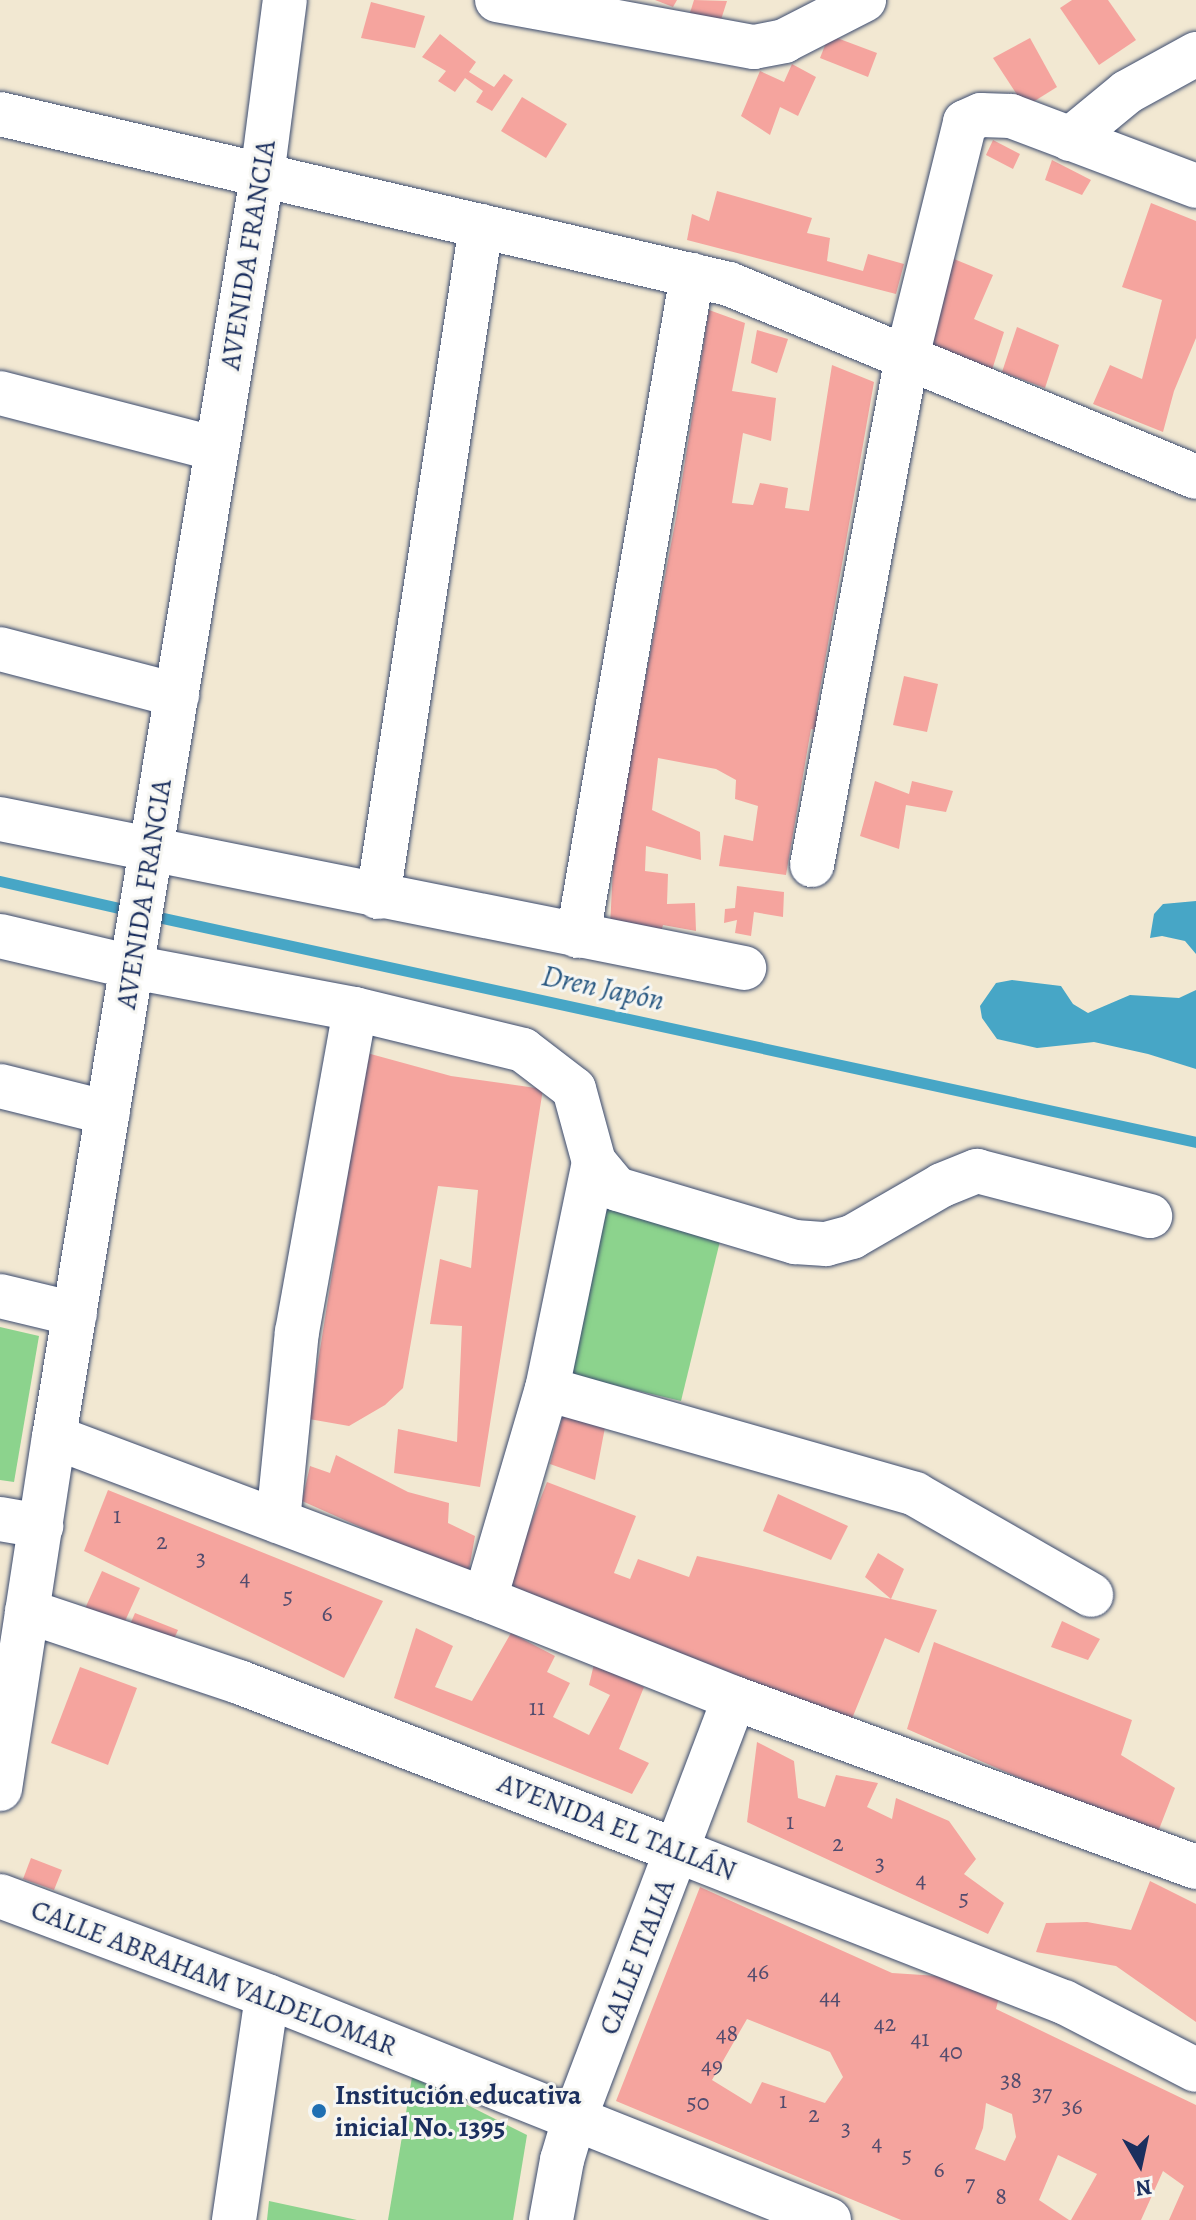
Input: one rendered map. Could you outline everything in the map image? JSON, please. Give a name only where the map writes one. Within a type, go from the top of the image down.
[{"type":"street","name":"AVENIDA FRANCIA","points":[[0,1789],[27,1611],[20,1523],[54,1437],[262,176],[285,0]]},
{"type":"street","points":[[497,0],[754,47],[784,41],[864,0]]},
{"type":"street","points":[[1070,139],[1127,92],[1196,54]]},
{"type":"street","points":[[0,114],[729,284],[1196,477]]},
{"type":"street","points":[[812,865],[907,357],[965,122],[981,115],[1011,116],[1196,186]]},
{"type":"street","points":[[378,897],[481,226]]},
{"type":"street","points":[[578,936],[692,275]]},
{"type":"street","points":[[0,393],[217,449]]},
{"type":"street","points":[[0,649],[177,695]]},
{"type":"street","points":[[0,819],[149,863],[378,897],[744,968]]},
{"type":"street","points":[[0,936],[133,958],[523,1050],[574,1089],[594,1162],[617,1189],[795,1242],[826,1244],[852,1237],[942,1185],[977,1171],[1150,1216]]},
{"type":"street","points":[[278,1521],[297,1332],[355,1009]]},
{"type":"street","points":[[0,1086],[108,1113]]},
{"type":"street","points":[[485,1599],[547,1389],[594,1162]]},
{"type":"street","points":[[0,1296],[75,1314]]},
{"type":"street","points":[[547,1389],[915,1494],[1091,1595]]},
{"type":"street","points":[[54,1437],[485,1599],[734,1698],[1196,1867]]},
{"type":"street","name":"AVENIDA EL TALLÁN","points":[[27,1611],[239,1682],[1064,2002],[1196,2070]]},
{"type":"street","name":"CALLE ITALIA","points":[[551,2220],[562,2160],[574,2120],[734,1698]]},
{"type":"street","name":"CALLE ABRAHAM VALDELOMAR","points":[[0,1896],[267,1996],[829,2220]]},
{"type":"street","points":[[234,2220],[267,1996]]},
{"type":"green space","points":[[608,1205],[722,1233],[681,1401],[567,1374]]},
{"type":"green space","points":[[0,1327],[39,1336],[14,1482],[0,1480]]},
{"type":"green space","points":[[412,2077],[527,2135],[513,2220],[388,2220]]},
{"type":"green space","points":[[269,2201],[357,2220],[267,2220]]},
{"type":"water","points":[[1196,901],[1196,954],[1185,941],[1162,936],[1150,938],[1154,914],[1163,904]]},
{"type":"water","points":[[1012,980],[1061,986],[1073,1004],[1088,1013],[1130,995],[1179,998],[1196,990],[1196,1069],[1094,1042],[1037,1048],[997,1039],[982,1018],[980,1006],[996,983]]},
{"type":"building","points":[[655,0],[677,0],[673,7]]},
{"type":"building","points":[[694,0],[727,1],[718,29],[688,19]]},
{"type":"building","points":[[1072,0],[1108,0],[1136,40],[1099,65],[1060,8]]},
{"type":"building","points":[[371,2],[425,16],[415,48],[361,38]]},
{"type":"building","points":[[440,34],[476,62],[469,72],[494,87],[504,74],[513,80],[492,111],[476,102],[483,91],[465,78],[455,92],[438,81],[446,71],[422,57]]},
{"type":"building","points":[[829,35],[877,53],[868,77],[820,58]]},
{"type":"building","points":[[1030,38],[1057,87],[1025,107],[993,58]]},
{"type":"building","points":[[792,64],[816,77],[798,116],[780,107],[770,135],[741,116],[760,71],[784,82]]},
{"type":"building","points":[[522,97],[567,124],[546,158],[501,131]]},
{"type":"building","points":[[993,140],[1020,154],[1013,169],[986,155]]},
{"type":"building","points":[[1052,160],[1091,180],[1082,195],[1045,180]]},
{"type":"building","points":[[717,191],[812,218],[807,233],[830,238],[827,261],[863,271],[868,254],[904,264],[896,294],[687,240],[692,214],[709,221]]},
{"type":"building","points":[[1151,203],[1196,221],[1196,338],[1174,391],[1163,432],[1093,404],[1110,365],[1142,379],[1162,300],[1122,287]]},
{"type":"building","points":[[954,259],[993,275],[974,319],[1004,332],[992,370],[925,342]]},
{"type":"building","points":[[709,310],[745,323],[732,391],[776,398],[771,441],[743,433],[732,503],[753,505],[760,483],[788,488],[785,508],[809,511],[832,365],[874,382],[816,712],[832,716],[828,732],[811,729],[786,875],[719,866],[724,835],[753,841],[758,806],[735,799],[736,780],[716,769],[658,758],[652,810],[700,832],[701,860],[646,846],[645,871],[668,874],[667,904],[695,903],[696,931],[663,925],[660,935],[610,927],[613,867],[616,833],[676,518]]},
{"type":"building","points":[[1017,327],[1059,345],[1045,388],[1002,372]]},
{"type":"building","points":[[757,330],[788,339],[777,373],[751,363]]},
{"type":"building","points":[[904,676],[938,684],[927,732],[893,725]]},
{"type":"building","points":[[875,781],[909,794],[912,781],[953,791],[946,812],[906,805],[899,849],[860,836]]},
{"type":"building","points":[[737,886],[784,892],[783,917],[754,912],[751,936],[735,933],[737,920],[724,923],[725,909],[735,908]]},
{"type":"building","points":[[367,1053],[451,1076],[543,1089],[480,1487],[394,1473],[398,1429],[457,1442],[462,1326],[430,1324],[440,1259],[471,1268],[478,1190],[438,1186],[403,1388],[385,1405],[349,1426],[309,1419]]},
{"type":"building","points":[[564,1411],[606,1422],[595,1480],[550,1464]]},
{"type":"building","points":[[336,1455],[408,1492],[449,1503],[448,1523],[475,1536],[468,1575],[302,1501],[310,1466],[330,1473]]},
{"type":"building","points":[[547,1482],[636,1516],[614,1573],[630,1579],[638,1559],[689,1577],[697,1556],[937,1610],[919,1653],[885,1638],[851,1721],[507,1584]]},
{"type":"building","points":[[108,1490],[383,1601],[344,1678],[84,1551]]},
{"type":"building","points":[[778,1494],[848,1526],[831,1560],[763,1531]]},
{"type":"building","points":[[878,1553],[904,1569],[891,1599],[865,1577]]},
{"type":"building","points":[[102,1571],[140,1588],[121,1630],[83,1613]]},
{"type":"building","points":[[135,1613],[178,1630],[167,1654],[125,1636]]},
{"type":"building","points":[[1062,1621],[1100,1639],[1088,1660],[1051,1647]]},
{"type":"building","points":[[416,1628],[453,1646],[435,1687],[472,1701],[511,1633],[555,1656],[547,1672],[570,1683],[553,1717],[589,1735],[610,1695],[589,1685],[594,1664],[644,1687],[619,1749],[649,1763],[632,1794],[394,1698]]},
{"type":"building","points":[[934,1642],[1132,1720],[1121,1755],[1175,1788],[1156,1837],[907,1729]]},
{"type":"building","points":[[80,1667],[137,1688],[108,1765],[51,1743]]},
{"type":"building","points":[[757,1742],[794,1761],[798,1798],[825,1807],[836,1775],[878,1783],[867,1807],[892,1819],[896,1798],[949,1821],[976,1859],[964,1874],[1004,1903],[988,1934],[747,1822]]},
{"type":"building","points":[[31,1858],[62,1870],[54,1890],[23,1879]]},
{"type":"building","points":[[1150,1881],[1196,1904],[1196,2022],[1116,1966],[1036,1952],[1046,1923],[1087,1922],[1131,1930]]},
{"type":"building","points":[[700,1887],[892,1973],[970,1978],[1002,1986],[996,2009],[1196,2105],[1196,2220],[1169,2220],[1184,2186],[1163,2171],[1141,2220],[1071,2220],[1097,2174],[1058,2155],[1039,2200],[1069,2220],[901,2220],[616,2101]],"holes":[[[747,2019],[830,2052],[843,2077],[825,2103],[762,2082],[751,2104],[712,2080]],[[986,2103],[1012,2114],[1016,2137],[1005,2161],[975,2149],[983,2128]]]},
{"type":"waterway","name":"Dren Japón","points":[[0,881],[132,911]]},
{"type":"waterway","name":"Dren Japón","points":[[149,915],[1196,1142]]},
{"type":"place","name":"Institución educativa inicial No. 1395","points":[[319,2111]]}]
